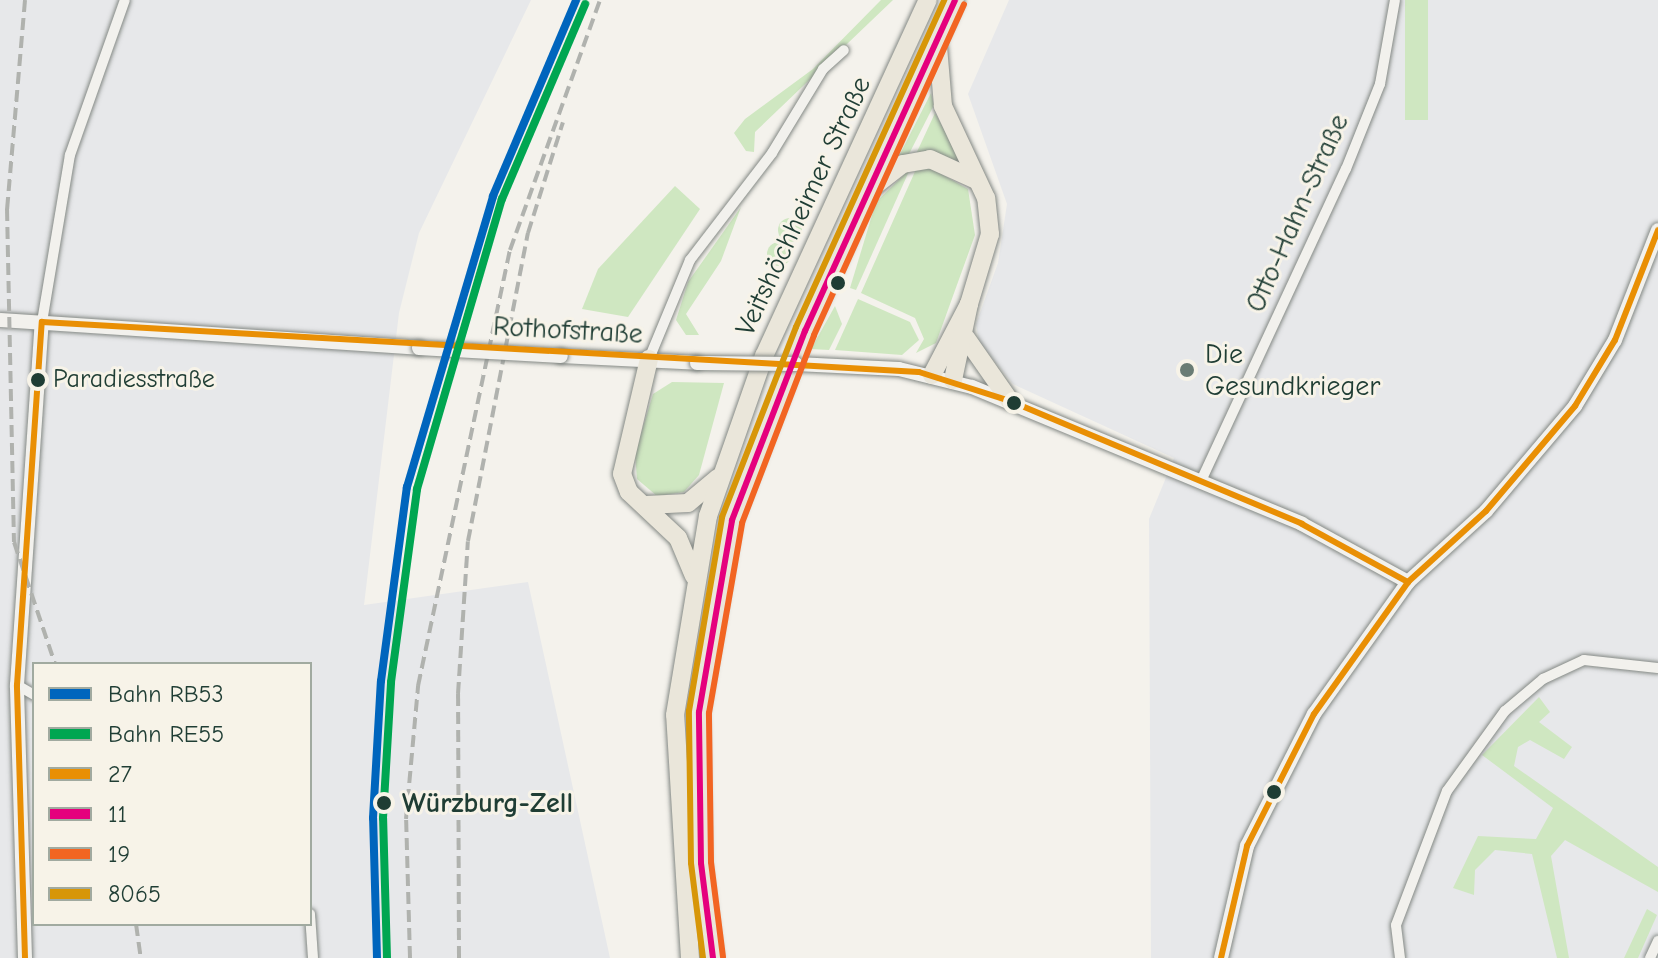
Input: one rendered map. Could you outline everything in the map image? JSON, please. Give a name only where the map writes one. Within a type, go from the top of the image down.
[{"type":"highway","name":"Veitshöchheimer Straße","points":[[690,958],[675,715],[695,579],[720,476],[764,356],[928,0]]},
{"type":"highway","name":"Veitshöchheimer Straße","points":[[713,958],[697,780],[705,648],[718,579],[749,465],[867,192],[955,0]]},
{"type":"highway","points":[[932,375],[969,304],[990,234],[978,182],[941,99],[939,36]]},
{"type":"highway","points":[[867,192],[915,160],[940,160],[978,182]]},
{"type":"highway","points":[[953,380],[966,338],[969,304]]},
{"type":"highway","points":[[966,338],[1010,401]]},
{"type":"highway","points":[[649,359],[621,461],[624,482],[678,538],[695,579]]},
{"type":"highway","points":[[642,504],[678,507],[720,476]]},
{"type":"street","points":[[25,958],[17,685],[42,322],[70,155],[125,0]]},
{"type":"street","name":"Otto-Hahn-Straße","points":[[1200,483],[1346,169],[1380,84],[1395,0]]},
{"type":"street","name":"Veitshöchheimer Straße","points":[[649,359],[690,260],[772,153],[823,69],[844,50]]},
{"type":"street","points":[[1221,958],[1247,846],[1271,792],[1314,714],[1408,582],[1486,511],[1575,406],[1615,340],[1651,267],[1658,230]]},
{"type":"street","name":"Rothofstraße","points":[[0,320],[561,356],[697,363],[853,365],[932,375],[1010,401],[1373,558],[1408,582]]},
{"type":"street","points":[[1400,958],[1396,925],[1447,791],[1505,711],[1543,679],[1584,660],[1658,668]]},
{"type":"street","points":[[17,685],[32,694]]},
{"type":"street","points":[[311,926],[313,958]]},
{"type":"street","points":[[1650,958],[1658,941]]},
{"type":"shaded area","points":[[0,0],[531,0],[419,233],[399,313],[364,605],[528,582],[610,958],[0,958]]},
{"type":"shaded area","points":[[1009,0],[1658,0],[1658,958],[1151,958],[1149,519],[1174,458],[1013,384],[979,342],[976,324],[998,263],[1007,204],[968,94]]},
{"type":"green space","points":[[881,0],[893,0],[755,132],[754,152],[746,151],[734,133],[745,119],[813,69]]},
{"type":"green space","points":[[1405,0],[1428,0],[1428,120],[1405,120]]},
{"type":"green space","points":[[931,93],[934,105],[908,156],[899,156]]},
{"type":"green space","points":[[935,113],[961,160],[959,162],[916,154]]},
{"type":"green space","points":[[927,166],[968,189],[975,235],[936,343],[916,353],[924,339],[915,318],[861,293],[917,167]]},
{"type":"green space","points":[[910,169],[856,290],[850,288],[876,202]]},
{"type":"green space","points":[[675,186],[700,209],[628,317],[582,309],[598,269]]},
{"type":"green space","points":[[741,207],[721,261],[686,314],[699,335],[686,335],[676,320],[688,282]]},
{"type":"green space","points":[[790,218],[801,225],[802,230],[795,241],[790,242],[779,235],[778,230],[785,219]]},
{"type":"green space","points":[[779,242],[790,249],[791,254],[784,265],[779,266],[768,259],[767,254],[774,243]]},
{"type":"green space","points":[[858,299],[910,322],[919,340],[902,355],[835,350]]},
{"type":"green space","points":[[835,306],[842,324],[829,350],[811,349]]},
{"type":"green space","points":[[672,382],[724,383],[699,475],[684,492],[657,496],[637,479],[635,453],[653,394]]},
{"type":"green space","points":[[1539,697],[1550,712],[1539,722],[1572,747],[1564,759],[1530,740],[1518,747],[1514,766],[1658,867],[1658,892],[1565,840],[1551,856],[1569,958],[1557,958],[1532,854],[1495,850],[1475,870],[1474,895],[1453,888],[1478,836],[1536,839],[1553,808],[1482,755]]},
{"type":"green space","points":[[1647,909],[1657,915],[1638,958],[1624,958]]},
{"type":"railway","points":[[25,0],[7,209],[14,542],[54,662]]},
{"type":"railway","points":[[410,958],[406,819],[418,686],[510,250],[600,0]]},
{"type":"railway","points":[[459,958],[458,694],[468,541],[528,233],[563,122]]},
{"type":"railway","points":[[136,926],[141,958]]},
{"type":"rail line","name":"RB53","points":[[377,958],[373,818],[381,681],[407,487],[493,196],[576,0]]},
{"type":"rail line","name":"RE55","points":[[387,958],[383,818],[391,682],[417,489],[502,199],[585,4]]},
{"type":"transit line","name":"8065","points":[[703,958],[691,863],[689,711],[722,517],[796,327],[944,0]]},
{"type":"transit line","name":"11","points":[[713,958],[701,863],[699,712],[732,520],[805,331],[955,0]]},
{"type":"transit line","name":"19","points":[[723,957],[711,862],[709,713],[742,523],[814,335],[964,4]]},
{"type":"transit line","name":"27","points":[[1221,958],[1247,846],[1314,714],[1408,582],[1486,511],[1575,406],[1615,340],[1658,230]]},
{"type":"transit line","name":"27","points":[[42,322],[919,372],[1010,401],[1302,524],[1408,582]]},
{"type":"transit line","name":"27","points":[[25,958],[17,685],[42,322]]},
{"type":"place","name":"Die Gesundkrieger","points":[[1187,370]]},
{"type":"place","name":"Paradiesstraße","points":[[38,380]]},
{"type":"place","name":"Würzburg-Zell","points":[[384,803]]}]
